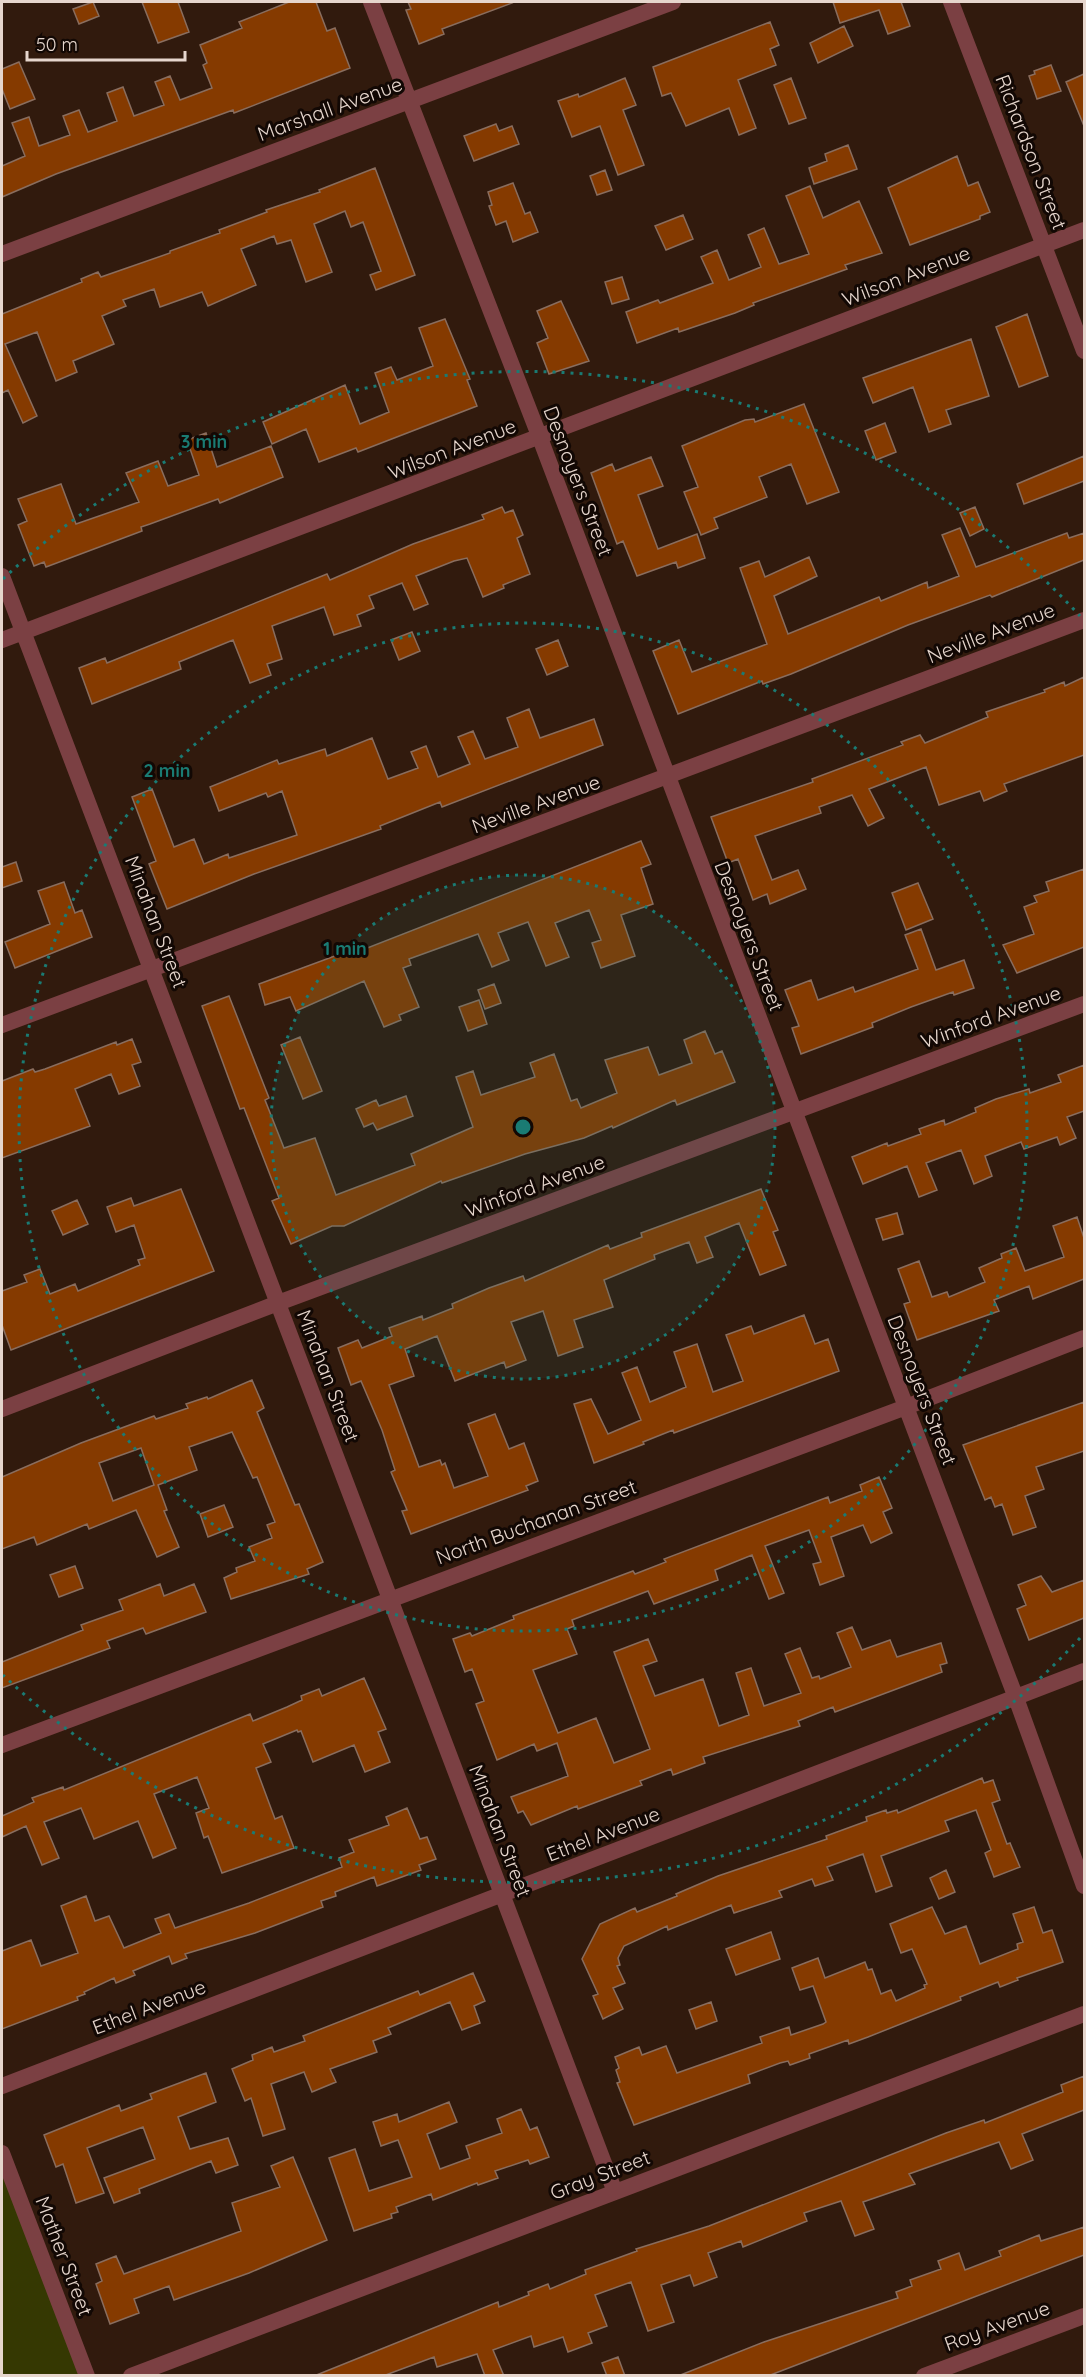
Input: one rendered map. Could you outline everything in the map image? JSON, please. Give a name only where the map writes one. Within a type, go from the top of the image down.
[{"type":"street","name":"Desnoyers Street","points":[[371,2],[540,438],[1016,1698],[1084,1886]]},
{"type":"street","name":"Marshall Avenue","points":[[2,254],[673,2]]},
{"type":"street","name":"Richardson Street","points":[[951,2],[1084,351]]},
{"type":"street","name":"Wilson Avenue","points":[[2,640],[1084,230]]},
{"type":"street","name":"Minahan Street","points":[[2,576],[615,2192]]},
{"type":"street","name":"Neville Avenue","points":[[2,1025],[1084,620]]},
{"type":"street","name":"Winford Avenue","points":[[2,1409],[278,1303],[1084,1004]]},
{"type":"street","name":"North Buchanan Street","points":[[2,1745],[906,1407],[1084,1338]]},
{"type":"street","name":"Ethel Avenue","points":[[2,2086],[1084,1671]]},
{"type":"street","name":"Gray Street","points":[[131,2376],[1084,2014]]},
{"type":"street","name":"Mather Street","points":[[2,2153],[87,2376]]},
{"type":"street","name":"Roy Avenue","points":[[924,2376],[1084,2316]]},
{"type":"shaded area","points":[[2,2153],[87,2375],[2,2375]]},
{"type":"building","points":[[93,2],[99,16],[79,24],[73,9]]},
{"type":"building","points":[[142,2],[178,2],[189,32],[158,43]]},
{"type":"building","points":[[289,2],[316,2],[327,31],[335,28],[350,68],[234,113],[233,110],[56,174],[2,197],[2,166],[25,156],[12,123],[29,117],[39,146],[70,135],[63,116],[79,110],[88,132],[117,121],[107,93],[123,87],[134,116],[164,105],[155,82],[170,76],[180,100],[212,88],[203,65],[207,63],[200,45],[242,28],[239,22]]},
{"type":"building","points":[[408,2],[512,3],[442,29],[444,34],[419,44],[406,10],[411,9]]},
{"type":"building","points":[[833,2],[901,2],[910,26],[888,34],[879,10],[840,23]]},
{"type":"building","points":[[770,22],[779,45],[770,49],[776,65],[738,80],[756,128],[739,135],[729,108],[686,126],[671,93],[662,96],[653,67]]},
{"type":"building","points":[[844,26],[853,46],[818,63],[810,43]]},
{"type":"building","points":[[19,62],[35,99],[10,109],[2,89],[2,69]]},
{"type":"building","points":[[1051,65],[1061,91],[1037,99],[1029,76],[1035,74],[1034,71]]},
{"type":"building","points":[[1084,74],[1084,126],[1066,82]]},
{"type":"building","points":[[625,78],[636,105],[623,110],[644,165],[618,175],[600,126],[572,137],[558,101],[578,94],[579,97]]},
{"type":"building","points":[[791,78],[806,118],[789,124],[774,85]]},
{"type":"building","points":[[496,124],[499,131],[512,126],[519,144],[474,161],[464,136]]},
{"type":"building","points":[[848,145],[857,169],[814,184],[809,168],[827,161],[825,154]]},
{"type":"building","points":[[957,156],[968,186],[978,182],[990,212],[980,216],[980,219],[910,245],[888,188]]},
{"type":"building","points":[[375,168],[415,275],[376,290],[370,275],[381,271],[363,222],[351,227],[345,211],[314,224],[332,272],[306,282],[291,240],[277,244],[274,236],[241,249],[256,285],[208,306],[202,292],[160,307],[154,289],[123,300],[126,306],[102,316],[114,344],[73,361],[77,372],[56,381],[37,332],[5,344],[37,416],[23,423],[8,390],[2,393],[2,314],[82,282],[81,279],[98,272],[101,277],[170,253],[170,251],[220,233],[219,230],[267,212],[266,210],[320,192],[319,190]]},
{"type":"building","points":[[605,170],[612,190],[597,195],[590,176]]},
{"type":"building","points":[[513,183],[525,214],[530,212],[538,232],[513,242],[506,221],[496,225],[489,206],[492,205],[488,192]]},
{"type":"building","points":[[810,186],[823,218],[859,201],[882,253],[845,265],[847,269],[753,303],[754,305],[735,313],[679,332],[678,328],[637,343],[626,312],[658,300],[660,303],[713,283],[701,257],[717,250],[729,280],[761,267],[748,235],[764,228],[779,264],[809,254],[786,196]]},
{"type":"building","points":[[683,215],[693,239],[666,250],[655,226]]},
{"type":"building","points":[[622,277],[629,299],[612,304],[605,282]]},
{"type":"building","points":[[561,301],[589,361],[549,374],[537,343],[548,338],[537,311]]},
{"type":"building","points":[[1027,314],[1048,376],[1019,387],[996,327]]},
{"type":"building","points":[[445,319],[470,379],[467,380],[477,406],[358,452],[356,448],[319,462],[306,429],[272,444],[263,422],[345,385],[360,424],[389,412],[375,373],[391,367],[397,380],[433,366],[419,328]]},
{"type":"building","points":[[971,339],[989,396],[946,410],[951,424],[929,432],[913,387],[873,403],[863,378]]},
{"type":"building","points":[[804,404],[839,492],[807,504],[791,464],[759,477],[767,497],[714,518],[718,528],[701,535],[684,492],[698,487],[682,446],[745,420],[754,419],[755,422]]},
{"type":"building","points":[[885,423],[896,452],[876,460],[865,431]]},
{"type":"building","points":[[206,433],[217,467],[271,446],[283,477],[220,503],[218,499],[141,527],[142,531],[46,567],[44,562],[34,566],[18,525],[27,521],[18,499],[61,484],[76,524],[102,515],[139,502],[126,473],[158,461],[168,486],[199,475],[187,440]]},
{"type":"building","points":[[1084,456],[1084,481],[1024,504],[1017,484]]},
{"type":"building","points":[[651,457],[663,486],[638,495],[658,549],[697,534],[705,558],[678,568],[676,562],[637,576],[623,541],[617,544],[591,473],[612,464],[615,471]]},
{"type":"building","points":[[502,507],[505,513],[513,510],[523,535],[517,538],[530,574],[503,585],[504,588],[483,597],[467,558],[454,561],[416,576],[428,604],[414,610],[402,583],[369,596],[374,608],[357,615],[361,626],[334,635],[324,607],[272,626],[282,659],[267,664],[271,675],[250,683],[233,640],[179,662],[181,669],[92,704],[79,668],[105,658],[107,663],[327,574],[330,580],[413,544],[484,519],[482,515]]},
{"type":"building","points":[[975,507],[984,529],[970,536],[960,513]]},
{"type":"building","points":[[960,528],[976,567],[1067,533],[1069,538],[1084,533],[1084,560],[992,597],[990,595],[908,625],[791,674],[763,684],[762,681],[678,714],[653,651],[679,640],[692,672],[767,644],[740,568],[759,561],[765,577],[809,557],[817,576],[774,596],[788,634],[879,597],[881,601],[927,582],[928,588],[959,576],[942,535]]},
{"type":"building","points":[[412,632],[420,651],[399,660],[391,640]]},
{"type":"building","points":[[558,640],[568,666],[547,675],[536,649]]},
{"type":"building","points":[[1084,677],[1084,755],[1004,784],[1007,791],[984,801],[980,791],[939,805],[926,767],[869,789],[884,818],[868,826],[852,795],[819,807],[821,813],[755,836],[772,880],[798,870],[806,889],[770,904],[767,894],[753,900],[738,859],[728,863],[711,817],[813,782],[812,779],[903,745],[901,742],[920,735],[925,743],[988,717],[986,712],[1045,692],[1044,690],[1064,682],[1065,686]]},
{"type":"building","points":[[529,709],[540,738],[594,719],[603,745],[442,807],[440,802],[380,826],[381,829],[254,874],[167,909],[149,864],[156,861],[132,797],[152,789],[174,847],[194,839],[204,864],[228,854],[229,858],[297,835],[282,791],[268,797],[266,793],[219,811],[210,787],[277,760],[279,764],[325,749],[327,756],[372,738],[388,779],[418,768],[411,752],[426,746],[438,777],[470,764],[458,737],[473,731],[485,759],[518,747],[507,718]]},
{"type":"building","points":[[641,841],[651,864],[641,868],[653,904],[621,915],[635,956],[601,968],[592,943],[601,940],[589,910],[555,923],[569,957],[546,966],[528,922],[498,933],[509,960],[492,967],[478,934],[409,959],[411,965],[403,968],[419,1007],[399,1015],[401,1020],[384,1027],[364,981],[296,1011],[290,997],[265,1005],[259,984],[351,950],[352,954]]},
{"type":"building","points":[[16,862],[22,881],[2,888],[2,867]]},
{"type":"building","points":[[1084,869],[1084,947],[1017,973],[1003,945],[1034,934],[1024,907],[1037,902],[1034,896],[1049,891],[1046,882]]},
{"type":"building","points":[[64,882],[75,913],[82,910],[92,937],[15,968],[5,942],[50,924],[38,891]]},
{"type":"building","points":[[918,883],[933,919],[906,930],[892,893]]},
{"type":"building","points":[[921,929],[936,970],[964,960],[974,988],[954,995],[953,992],[911,1007],[872,1023],[873,1027],[801,1054],[792,1028],[799,1026],[785,990],[811,980],[818,1000],[853,987],[855,992],[918,969],[905,935]]},
{"type":"building","points":[[494,984],[501,1003],[485,1009],[478,990]]},
{"type":"building","points":[[229,996],[269,1098],[265,1100],[284,1148],[315,1138],[336,1195],[415,1165],[411,1154],[473,1127],[456,1077],[473,1071],[481,1095],[535,1077],[530,1063],[554,1054],[571,1101],[577,1099],[581,1108],[617,1093],[605,1060],[648,1047],[659,1075],[692,1063],[684,1040],[705,1031],[715,1054],[722,1051],[735,1082],[677,1105],[675,1100],[613,1128],[612,1126],[584,1138],[525,1154],[442,1183],[441,1181],[344,1226],[332,1226],[291,1244],[272,1201],[279,1198],[244,1108],[240,1109],[202,1006]]},
{"type":"building","points":[[479,1000],[487,1024],[468,1031],[459,1007]]},
{"type":"building","points":[[300,1037],[322,1091],[303,1099],[281,1045]]},
{"type":"building","points":[[132,1039],[141,1062],[132,1065],[140,1086],[119,1094],[111,1074],[75,1089],[90,1126],[2,1158],[2,1081],[33,1069],[35,1072],[45,1069],[116,1042],[117,1045]]},
{"type":"building","points":[[1084,1065],[1084,1111],[1067,1117],[1076,1138],[1060,1145],[1057,1137],[1024,1149],[1021,1142],[985,1156],[992,1176],[974,1184],[961,1150],[926,1163],[937,1190],[919,1197],[907,1166],[863,1184],[852,1157],[887,1143],[888,1146],[921,1134],[919,1129],[944,1120],[945,1125],[976,1112],[975,1108],[996,1099],[1029,1089],[1030,1093],[1061,1082],[1058,1075]]},
{"type":"building","points":[[406,1096],[413,1116],[377,1130],[373,1123],[364,1127],[356,1109],[376,1100],[379,1106]]},
{"type":"building","points":[[181,1189],[214,1271],[11,1350],[2,1325],[2,1291],[27,1282],[24,1275],[40,1269],[50,1294],[75,1284],[78,1291],[140,1265],[138,1260],[145,1258],[134,1225],[116,1232],[107,1207],[131,1198],[134,1206]]},
{"type":"building","points":[[761,1189],[778,1230],[773,1232],[786,1265],[760,1275],[739,1223],[705,1237],[713,1257],[697,1263],[689,1242],[654,1255],[655,1259],[604,1280],[613,1307],[574,1320],[583,1347],[558,1356],[543,1311],[511,1322],[526,1360],[506,1368],[504,1362],[455,1381],[437,1336],[405,1349],[414,1376],[389,1385],[419,1467],[440,1460],[442,1465],[445,1463],[454,1488],[488,1476],[468,1424],[495,1414],[509,1449],[524,1443],[538,1481],[526,1486],[528,1490],[411,1534],[402,1511],[407,1510],[391,1472],[395,1470],[382,1430],[361,1381],[351,1385],[338,1348],[358,1340],[362,1348],[392,1336],[389,1328],[422,1316],[423,1320],[453,1308],[452,1304],[489,1288],[523,1276],[525,1281],[608,1245],[610,1249],[642,1237],[641,1233]]},
{"type":"building","points":[[77,1200],[88,1224],[63,1235],[52,1211]]},
{"type":"building","points":[[897,1213],[903,1234],[883,1240],[876,1219]]},
{"type":"building","points":[[1077,1217],[1084,1238],[1084,1279],[1033,1299],[1029,1286],[994,1300],[999,1311],[917,1340],[904,1304],[910,1302],[898,1269],[919,1261],[932,1297],[947,1292],[949,1297],[985,1282],[979,1268],[1002,1258],[1001,1254],[1016,1248],[1025,1271],[1064,1257],[1053,1226]]},
{"type":"building","points":[[804,1315],[815,1344],[828,1339],[839,1371],[674,1433],[673,1430],[594,1463],[574,1404],[591,1399],[608,1434],[641,1420],[622,1373],[637,1367],[650,1402],[686,1387],[674,1352],[697,1344],[713,1392],[743,1381],[726,1335],[751,1326],[754,1334]]},
{"type":"building","points":[[252,1380],[264,1408],[257,1412],[295,1505],[299,1504],[323,1562],[307,1569],[309,1574],[231,1599],[224,1578],[237,1572],[236,1568],[255,1561],[249,1547],[272,1538],[267,1525],[275,1522],[257,1477],[253,1478],[232,1432],[189,1447],[197,1470],[158,1485],[167,1510],[164,1511],[179,1547],[157,1557],[136,1510],[89,1529],[87,1524],[37,1545],[34,1537],[2,1549],[2,1477],[81,1443],[154,1416],[156,1419],[188,1408],[186,1404],[207,1397],[208,1399]],"holes":[[[141,1448],[154,1485],[113,1501],[99,1463]]]},
{"type":"building","points":[[1084,1402],[1084,1451],[1036,1467],[1044,1489],[1025,1496],[1036,1527],[1013,1535],[1002,1504],[995,1507],[991,1497],[985,1500],[963,1445]]},
{"type":"building","points":[[879,1477],[892,1508],[883,1512],[892,1533],[871,1543],[863,1525],[831,1537],[844,1576],[820,1585],[813,1564],[821,1562],[809,1530],[765,1546],[784,1593],[769,1599],[752,1555],[715,1570],[718,1580],[654,1604],[648,1591],[572,1620],[574,1626],[567,1629],[577,1654],[533,1670],[558,1733],[596,1718],[614,1763],[650,1749],[614,1652],[648,1639],[657,1661],[643,1666],[655,1696],[703,1679],[719,1726],[749,1715],[736,1673],[751,1668],[764,1706],[801,1693],[785,1654],[800,1648],[812,1678],[819,1676],[820,1679],[851,1667],[837,1633],[852,1627],[862,1650],[890,1640],[897,1657],[941,1643],[947,1663],[940,1665],[942,1672],[835,1712],[833,1707],[798,1721],[800,1726],[703,1757],[705,1763],[673,1775],[671,1769],[640,1781],[642,1785],[578,1809],[577,1806],[531,1825],[523,1811],[518,1813],[511,1797],[568,1776],[557,1743],[537,1751],[534,1744],[497,1760],[476,1704],[484,1701],[472,1669],[465,1672],[453,1639],[470,1633],[472,1636],[514,1619],[513,1616],[633,1571],[635,1574],[666,1562],[664,1559],[828,1497],[830,1503],[862,1491],[860,1485]]},
{"type":"building","points":[[224,1505],[233,1527],[208,1537],[200,1514]]},
{"type":"building","points":[[75,1566],[83,1588],[59,1597],[50,1575]]},
{"type":"building","points":[[1041,1576],[1052,1592],[1084,1580],[1084,1618],[1029,1640],[1017,1609],[1026,1605],[1018,1585]]},
{"type":"building","points":[[160,1584],[164,1596],[194,1584],[206,1612],[146,1634],[143,1628],[107,1641],[110,1648],[2,1688],[2,1662],[83,1630],[81,1625],[123,1610],[119,1600]]},
{"type":"building","points":[[364,1678],[386,1729],[378,1732],[390,1762],[365,1772],[354,1745],[313,1762],[301,1731],[297,1730],[263,1744],[271,1762],[256,1768],[275,1819],[282,1816],[294,1848],[222,1873],[208,1836],[204,1838],[196,1813],[209,1808],[197,1777],[154,1794],[176,1848],[153,1858],[138,1821],[94,1839],[81,1808],[44,1822],[59,1858],[42,1865],[26,1826],[2,1837],[2,1816],[34,1802],[32,1798],[63,1787],[64,1790],[250,1714],[253,1721],[302,1700],[301,1696],[319,1689],[322,1696]]},
{"type":"building","points":[[982,1778],[984,1783],[993,1780],[1000,1800],[992,1803],[1007,1844],[1010,1843],[1020,1867],[994,1877],[985,1853],[991,1850],[976,1810],[945,1821],[949,1831],[881,1856],[892,1886],[876,1892],[863,1854],[827,1867],[833,1880],[815,1886],[812,1879],[779,1891],[782,1897],[734,1913],[731,1905],[668,1930],[667,1926],[624,1946],[618,1958],[620,1965],[617,1966],[625,1983],[613,1988],[623,2009],[603,2019],[593,1996],[598,1994],[582,1959],[600,1924],[635,1908],[637,1912],[677,1896],[676,1894],[718,1876],[827,1839],[826,1836],[867,1821],[866,1817],[886,1810],[887,1813],[897,1810],[898,1813]]},
{"type":"building","points":[[407,1808],[420,1839],[427,1837],[436,1859],[419,1865],[421,1870],[377,1886],[374,1877],[335,1892],[336,1896],[321,1901],[323,1907],[255,1933],[185,1954],[187,1958],[172,1964],[169,1956],[133,1971],[135,1975],[116,1983],[114,1978],[84,1992],[85,1994],[77,1997],[78,2000],[2,2029],[2,1951],[31,1940],[41,1966],[78,1953],[61,1906],[86,1896],[95,1921],[109,1916],[124,1948],[161,1933],[155,1919],[169,1914],[175,1928],[249,1903],[342,1867],[339,1858],[354,1852],[349,1840],[389,1825],[386,1817]]},
{"type":"building","points":[[946,1870],[955,1892],[939,1899],[930,1878]]},
{"type":"building","points":[[932,1907],[945,1934],[966,1926],[980,1964],[1018,1949],[1017,1944],[1023,1942],[1013,1914],[1034,1907],[1043,1933],[1052,1930],[1063,1962],[1017,1978],[1018,1980],[1000,1987],[998,1982],[960,1997],[961,2000],[868,2037],[849,2044],[848,2040],[809,2054],[810,2058],[790,2065],[788,2061],[780,2063],[748,2075],[750,2083],[634,2125],[617,2083],[620,2082],[616,2070],[619,2068],[615,2057],[639,2047],[642,2055],[666,2046],[677,2073],[762,2043],[760,2037],[789,2027],[791,2035],[823,2024],[826,2022],[813,1986],[800,1990],[792,1968],[818,1958],[825,1978],[865,1962],[868,1970],[872,1969],[881,1994],[891,1990],[896,2001],[925,1988],[924,1985],[927,1984],[912,1949],[901,1953],[890,1924]]},
{"type":"building","points":[[771,1932],[780,1959],[736,1975],[726,1949]]},
{"type":"building","points":[[473,1973],[485,2001],[474,2006],[480,2023],[462,2030],[450,2002],[388,2028],[391,2034],[373,2041],[377,2052],[330,2069],[336,2082],[312,2092],[304,2072],[271,2084],[285,2129],[263,2136],[251,2098],[245,2101],[232,2069],[253,2060],[252,2055],[272,2047],[274,2052],[305,2041],[303,2036],[418,1991],[420,1995]]},
{"type":"building","points":[[711,2002],[717,2021],[696,2029],[689,2010]]},
{"type":"building","points":[[206,2073],[216,2102],[178,2117],[190,2149],[228,2138],[238,2165],[216,2173],[211,2161],[139,2189],[140,2193],[114,2203],[104,2178],[155,2159],[143,2127],[87,2148],[104,2193],[76,2203],[63,2164],[56,2167],[44,2135],[119,2105],[121,2111],[152,2099],[150,2094]]},
{"type":"building","points":[[1084,2076],[1084,2110],[1022,2134],[1033,2160],[1011,2169],[999,2142],[909,2174],[915,2184],[863,2202],[874,2229],[855,2236],[841,2201],[804,2213],[807,2221],[743,2247],[741,2241],[708,2253],[717,2277],[694,2286],[690,2275],[661,2285],[674,2322],[648,2331],[631,2282],[595,2295],[607,2326],[588,2333],[592,2343],[568,2352],[563,2337],[534,2347],[531,2336],[493,2350],[504,2376],[485,2376],[477,2354],[437,2367],[434,2357],[383,2376],[314,2376],[498,2302],[499,2307],[529,2295],[528,2292],[548,2284],[550,2289],[586,2274],[585,2270],[637,2251],[636,2249],[709,2226],[946,2133],[984,2120],[985,2123],[1063,2092],[1061,2085]]},
{"type":"building","points":[[449,2102],[457,2122],[427,2134],[440,2169],[470,2158],[466,2146],[502,2133],[497,2119],[521,2109],[530,2130],[537,2127],[549,2157],[530,2164],[528,2160],[495,2171],[498,2178],[478,2185],[477,2183],[433,2200],[431,2194],[396,2207],[398,2212],[391,2214],[392,2218],[354,2231],[329,2158],[355,2149],[369,2191],[412,2177],[398,2140],[381,2146],[373,2122],[397,2114],[399,2122]]},
{"type":"building","points":[[293,2157],[327,2240],[249,2273],[174,2300],[169,2286],[134,2299],[139,2313],[110,2324],[96,2284],[102,2281],[96,2264],[116,2256],[124,2274],[241,2231],[232,2203],[280,2187],[271,2166]]},
{"type":"building","points":[[1084,2227],[1084,2255],[768,2376],[678,2376],[764,2342],[898,2298],[896,2292],[912,2286],[910,2280],[941,2269],[938,2261],[959,2253],[965,2270],[1001,2256],[999,2251],[1039,2235],[1041,2241]]},
{"type":"building","points":[[618,2357],[625,2376],[607,2376],[602,2363]]}]
